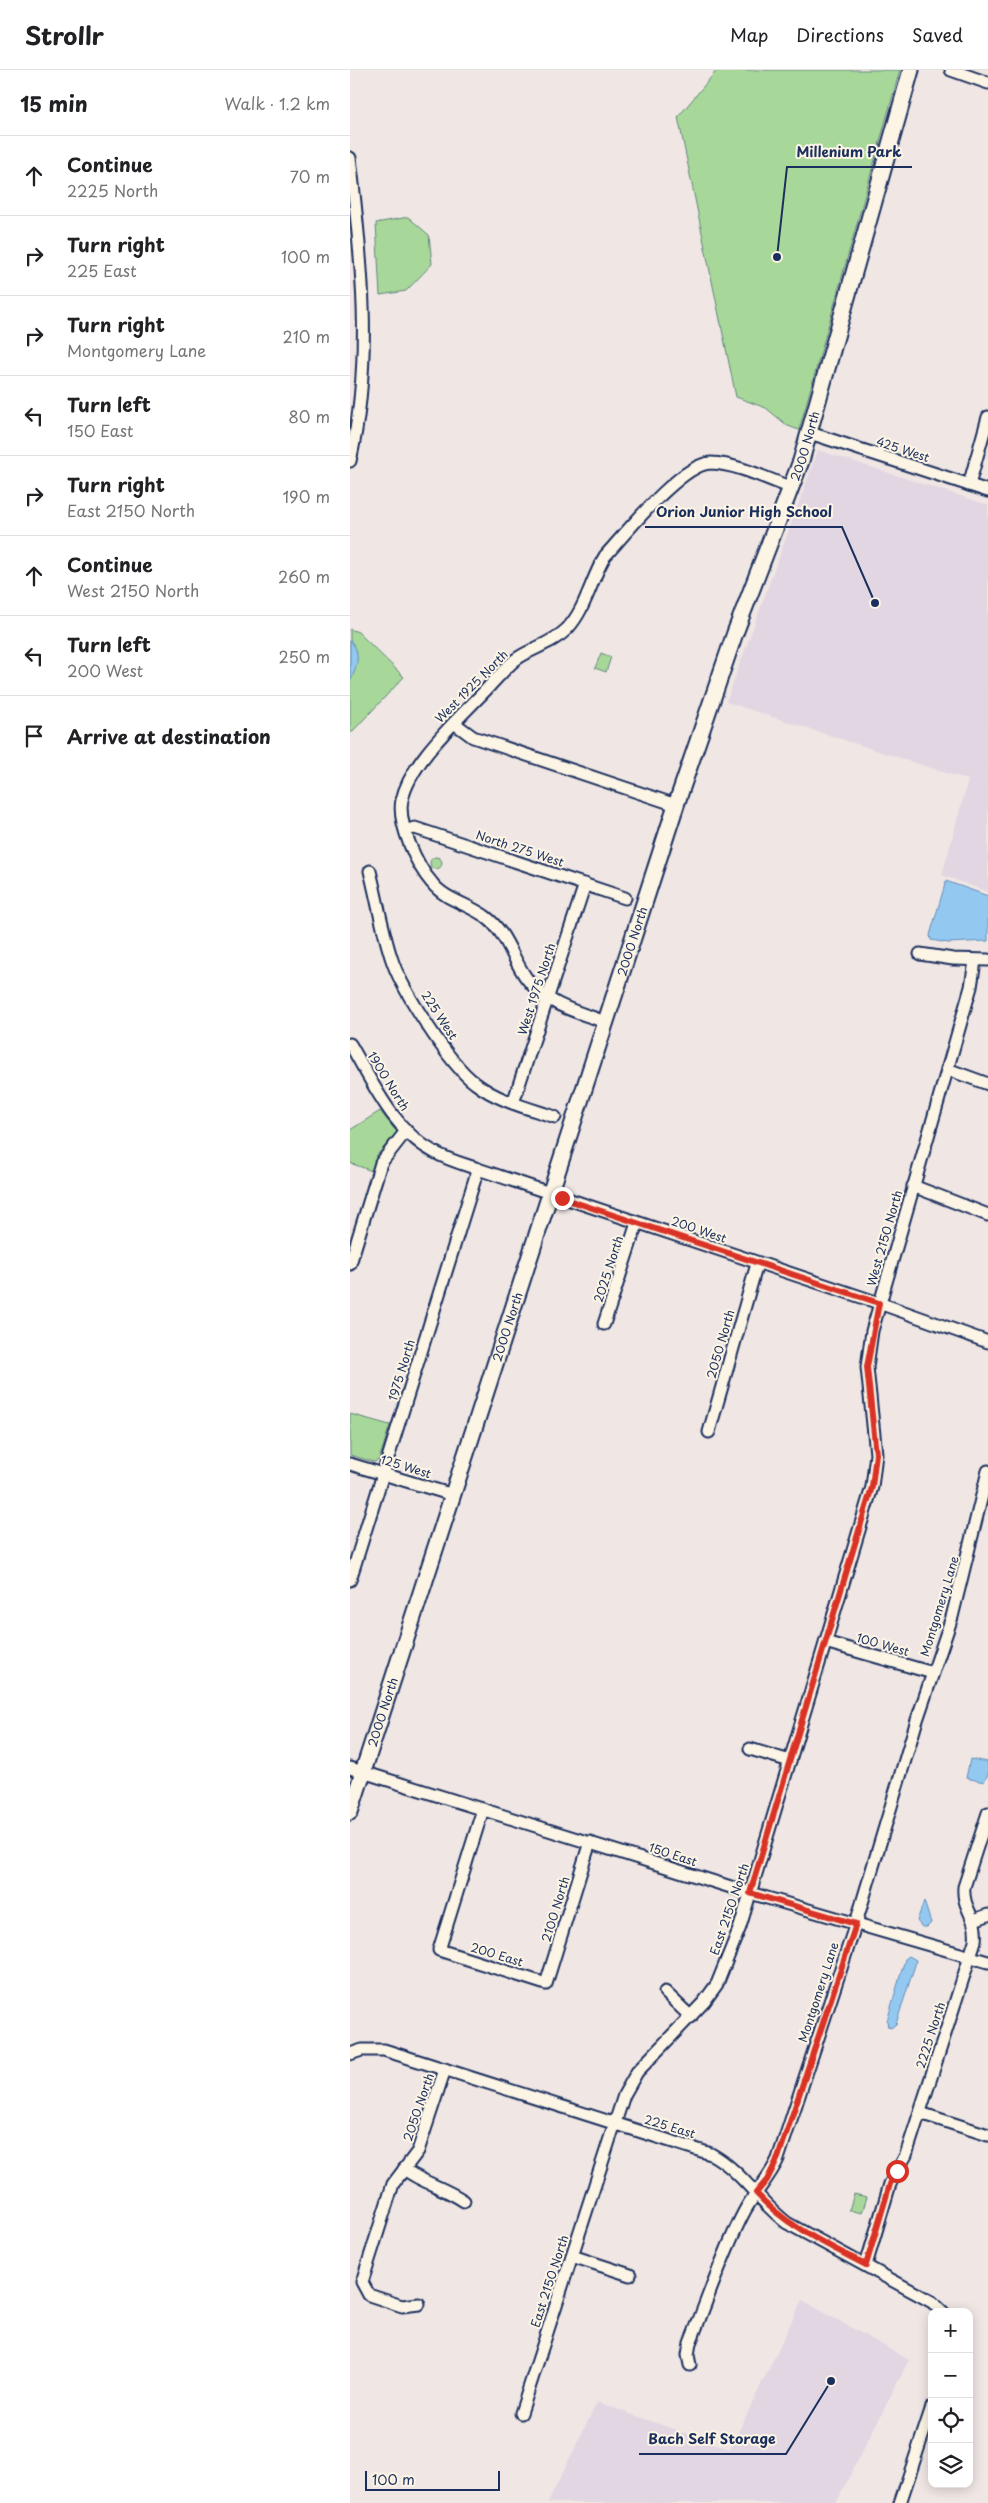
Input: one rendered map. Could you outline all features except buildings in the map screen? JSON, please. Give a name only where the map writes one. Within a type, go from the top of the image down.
[{"type":"street","name":"2000 North","points":[[350,1812],[357,1770],[453,1495],[676,805],[735,633],[792,488],[810,433],[911,70]]},
{"type":"street","points":[[951,70],[988,83]]},
{"type":"street","points":[[350,158],[362,261],[365,322],[362,386],[350,462]]},
{"type":"street","points":[[350,263],[362,261]]},
{"type":"street","points":[[969,484],[988,417]]},
{"type":"street","name":"425 West","points":[[810,433],[988,491]]},
{"type":"street","name":"West 1925 North","points":[[606,1022],[564,1008],[548,999],[528,979],[508,943],[487,917],[446,895],[433,885],[420,868],[413,854],[406,830],[402,802],[406,787],[435,743],[514,661],[552,640],[566,629],[583,604],[591,581],[605,556],[685,473],[708,463],[724,464],[792,488]]},
{"type":"street","points":[[454,723],[473,737],[676,805]]},
{"type":"street","name":"North 275 West","points":[[406,830],[415,828],[625,898]]},
{"type":"street","name":"225 West","points":[[370,871],[391,958],[433,1034],[474,1082],[513,1103],[555,1117]]},
{"type":"street","name":"West 1975 North","points":[[513,1103],[585,884]]},
{"type":"street","points":[[920,954],[975,961],[988,960]]},
{"type":"street","name":"West 2150 North","points":[[825,1642],[872,1487],[876,1454],[867,1367],[879,1303],[971,987],[975,961]]},
{"type":"street","name":"1900 North","points":[[350,1044],[391,1114],[406,1131]]},
{"type":"street","points":[[947,1069],[988,1084]]},
{"type":"street","points":[[350,1262],[381,1164],[406,1131]]},
{"type":"street","name":"200 West","points":[[406,1131],[434,1152],[478,1169],[757,1264],[879,1303],[988,1342]]},
{"type":"street","name":"1975 North","points":[[350,1580],[478,1169]]},
{"type":"street","points":[[913,1186],[988,1215]]},
{"type":"street","name":"2025 North","points":[[604,1324],[637,1223]]},
{"type":"street","name":"2050 North","points":[[709,1432],[757,1264]]},
{"type":"street","name":"125 West","points":[[350,1464],[453,1495]]},
{"type":"street","name":"Montgomery Lane","points":[[690,2365],[688,2355],[690,2343],[740,2220],[756,2193],[767,2180],[778,2158],[856,1924],[959,1594],[988,1471]]},
{"type":"street","name":"100 West","points":[[825,1642],[933,1673]]},
{"type":"street","name":"East 2150 North","points":[[521,2413],[624,2095],[637,2072],[691,2016],[717,1984],[740,1927],[825,1642]]},
{"type":"street","points":[[750,1749],[790,1761]]},
{"type":"street","name":"150 East","points":[[357,1770],[750,1893],[988,1962]]},
{"type":"street","name":"200 East","points":[[483,1809],[439,1950],[546,1984]]},
{"type":"street","name":"2225 North","points":[[866,2265],[890,2184],[906,2155],[970,1956],[977,1930],[974,1920],[965,1906],[963,1897],[964,1887],[988,1813]]},
{"type":"street","name":"2100 North","points":[[546,1984],[590,1842]]},
{"type":"street","points":[[974,1920],[988,1915]]},
{"type":"street","points":[[665,1992],[691,2016]]},
{"type":"street","name":"225 East","points":[[350,2054],[362,2050],[384,2050],[711,2154],[730,2166],[772,2210],[792,2226],[866,2265],[932,2302],[939,2308]]},
{"type":"street","name":"2050 North","points":[[418,2304],[402,2306],[369,2296],[364,2290],[362,2282],[393,2184],[418,2151],[445,2069]]},
{"type":"street","points":[[920,2113],[988,2135]]},
{"type":"street","points":[[404,2169],[418,2180],[449,2191],[464,2202]]},
{"type":"street","points":[[572,2256],[630,2275]]},
{"type":"street","points":[[900,2503],[928,2419]]},
{"type":"shaded area","points":[[818,450],[988,505],[988,892],[942,875],[968,780],[726,702]]},
{"type":"shaded area","points":[[802,2300],[909,2360],[836,2503],[548,2503],[597,2402],[730,2449]]},
{"type":"green space","points":[[717,70],[900,70],[799,430],[788,426],[766,408],[736,397],[678,117]]},
{"type":"green space","points":[[408,217],[429,235],[432,264],[406,291],[380,295],[376,223]]},
{"type":"green space","points":[[350,629],[358,632],[404,677],[350,734]]},
{"type":"green space","points":[[601,653],[611,657],[606,672],[595,668]]},
{"type":"green space","points":[[434,857],[438,857],[442,863],[438,869],[434,869],[430,865],[430,861]]},
{"type":"green space","points":[[380,1111],[397,1132],[377,1155],[372,1171],[350,1163],[350,1130]]},
{"type":"green space","points":[[350,1414],[390,1425],[379,1460],[374,1462],[350,1455]]},
{"type":"green space","points":[[854,2194],[867,2197],[862,2213],[849,2210]]},
{"type":"water","points":[[350,640],[356,650],[357,661],[350,682]]},
{"type":"water","points":[[946,881],[988,896],[988,941],[948,943],[931,940],[930,935]]},
{"type":"water","points":[[970,1759],[988,1762],[988,1774],[984,1782],[966,1778]]},
{"type":"water","points":[[924,1901],[931,1923],[927,1927],[922,1927],[917,1921]]},
{"type":"water","points":[[909,1956],[916,1960],[915,1965],[896,2024],[891,2028],[888,2027],[887,2021],[905,1959]]},
{"type":"place","name":"Millenium Park","points":[[777,257]]},
{"type":"place","name":"Orion Junior High School","points":[[875,603]]},
{"type":"place","name":"Bach Self Storage","points":[[831,2381]]},
{"type":"route","points":[[562,1198],[879,1303],[872,1331],[867,1367],[876,1454],[872,1487],[750,1893],[856,1924],[778,2158],[767,2180],[756,2193],[787,2223],[866,2265],[890,2184],[897,2171]]}]
